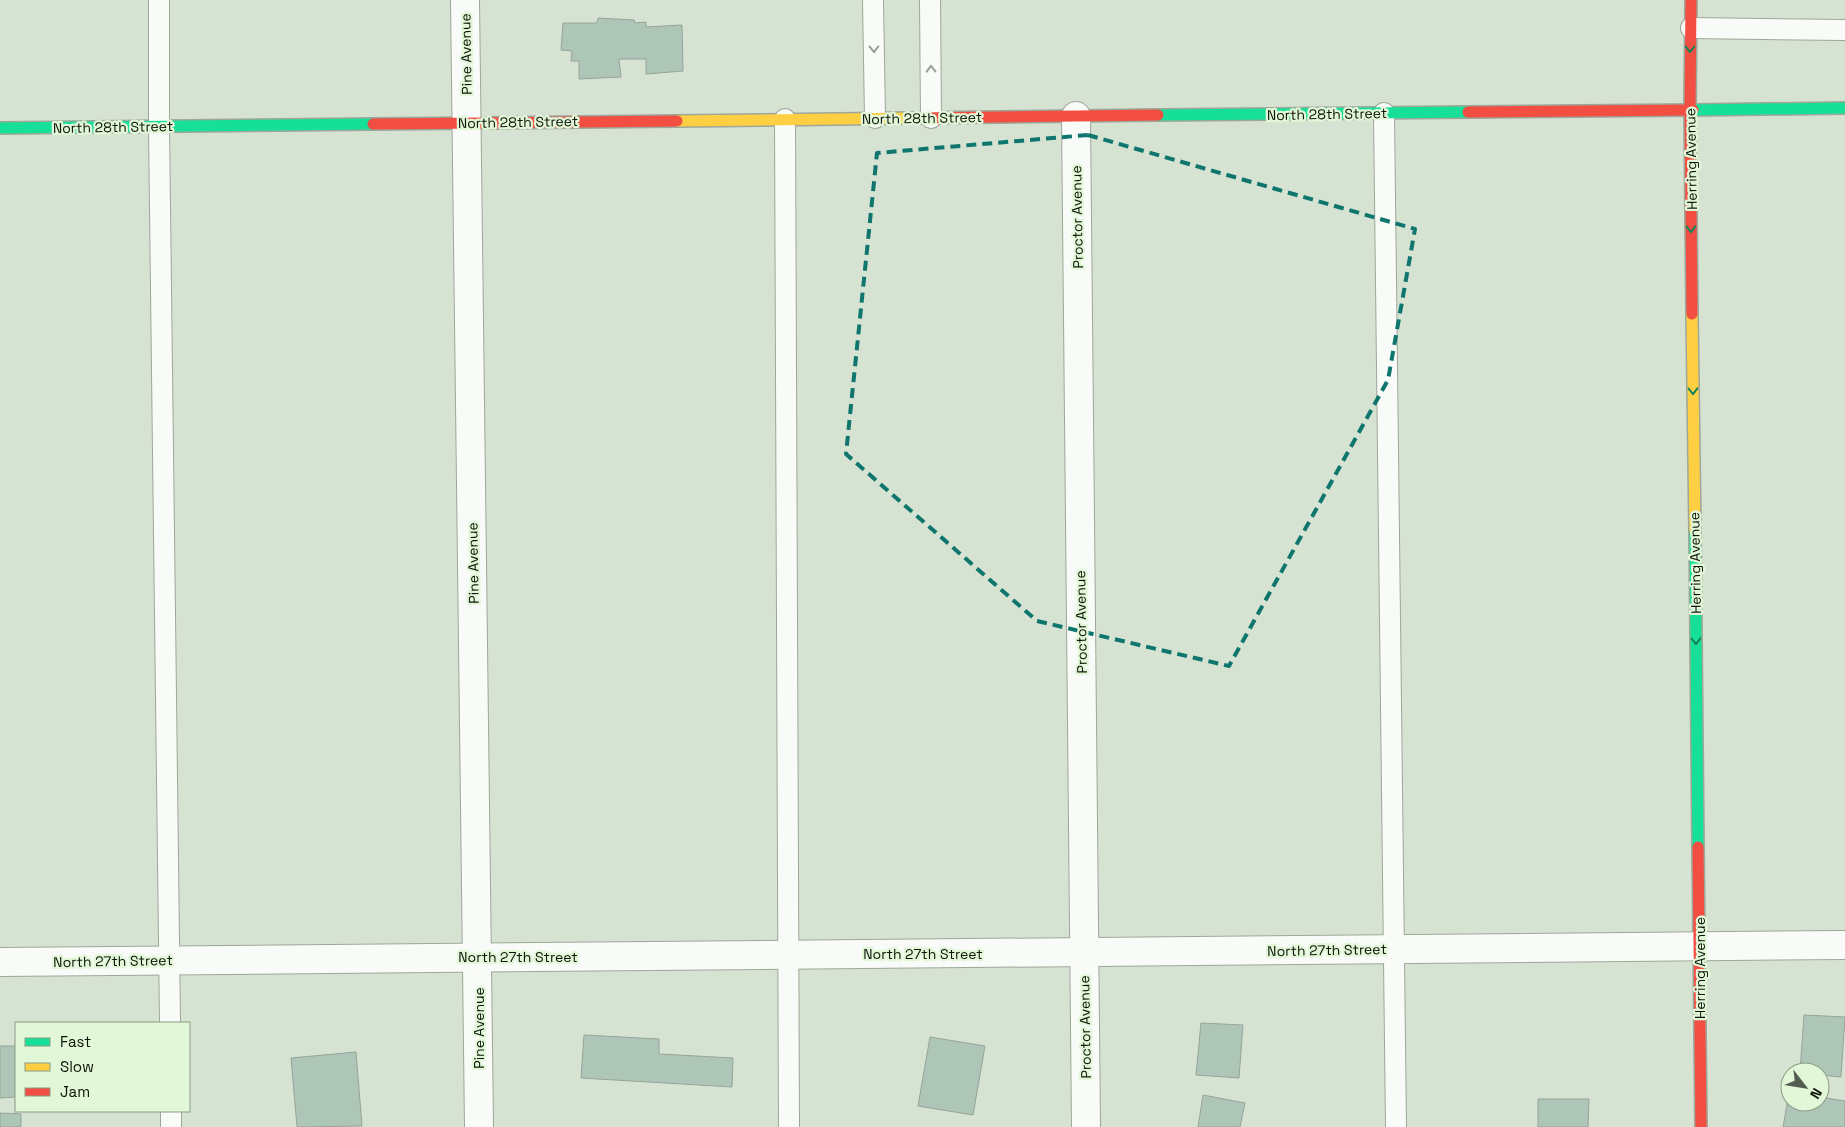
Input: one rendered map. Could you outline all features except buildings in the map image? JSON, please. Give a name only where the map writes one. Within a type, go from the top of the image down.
[{"type":"street","name":"Pine Avenue","points":[[465,0],[479,1127]]},
{"type":"street","name":"Herring Avenue","points":[[1691,0],[1690,110],[1701,1127]]},
{"type":"street","name":"North 28th Street","points":[[0,128],[1845,108]]},
{"type":"street","name":"Proctor Avenue","points":[[1076,116],[1086,1127]]},
{"type":"street","name":"North 27th Street","points":[[0,962],[1845,945]]},
{"type":"lane","points":[[159,0],[170,1022]]},
{"type":"lane","points":[[873,0],[875,118]]},
{"type":"lane","points":[[930,0],[932,118]]},
{"type":"lane","points":[[1690,28],[1845,30]]},
{"type":"lane","points":[[1384,113],[1396,1127]]},
{"type":"lane","points":[[786,119],[790,955],[789,1127]]},
{"type":"lane","points":[[171,1112],[171,1127]]},
{"type":"highlighted area","points":[[1088,135],[1415,229],[1388,380],[1229,666],[1037,621],[846,454],[877,153]]},
{"type":"traffic: fast","points":[[1693,110],[1845,108]]},
{"type":"traffic: fast","points":[[1158,115],[1468,112]]},
{"type":"traffic: fast","points":[[0,128],[373,124]]},
{"type":"traffic: fast","points":[[1695,531],[1698,847]]},
{"type":"traffic: slow","points":[[677,121],[914,118]]},
{"type":"traffic: slow","points":[[1692,314],[1695,531]]},
{"type":"traffic: jam","points":[[1691,0],[1692,314]]},
{"type":"traffic: jam","points":[[1468,112],[1693,110]]},
{"type":"traffic: jam","points":[[914,118],[1158,115]]},
{"type":"traffic: jam","points":[[373,124],[677,121]]},
{"type":"traffic: jam","points":[[1698,847],[1701,1127]]}]
